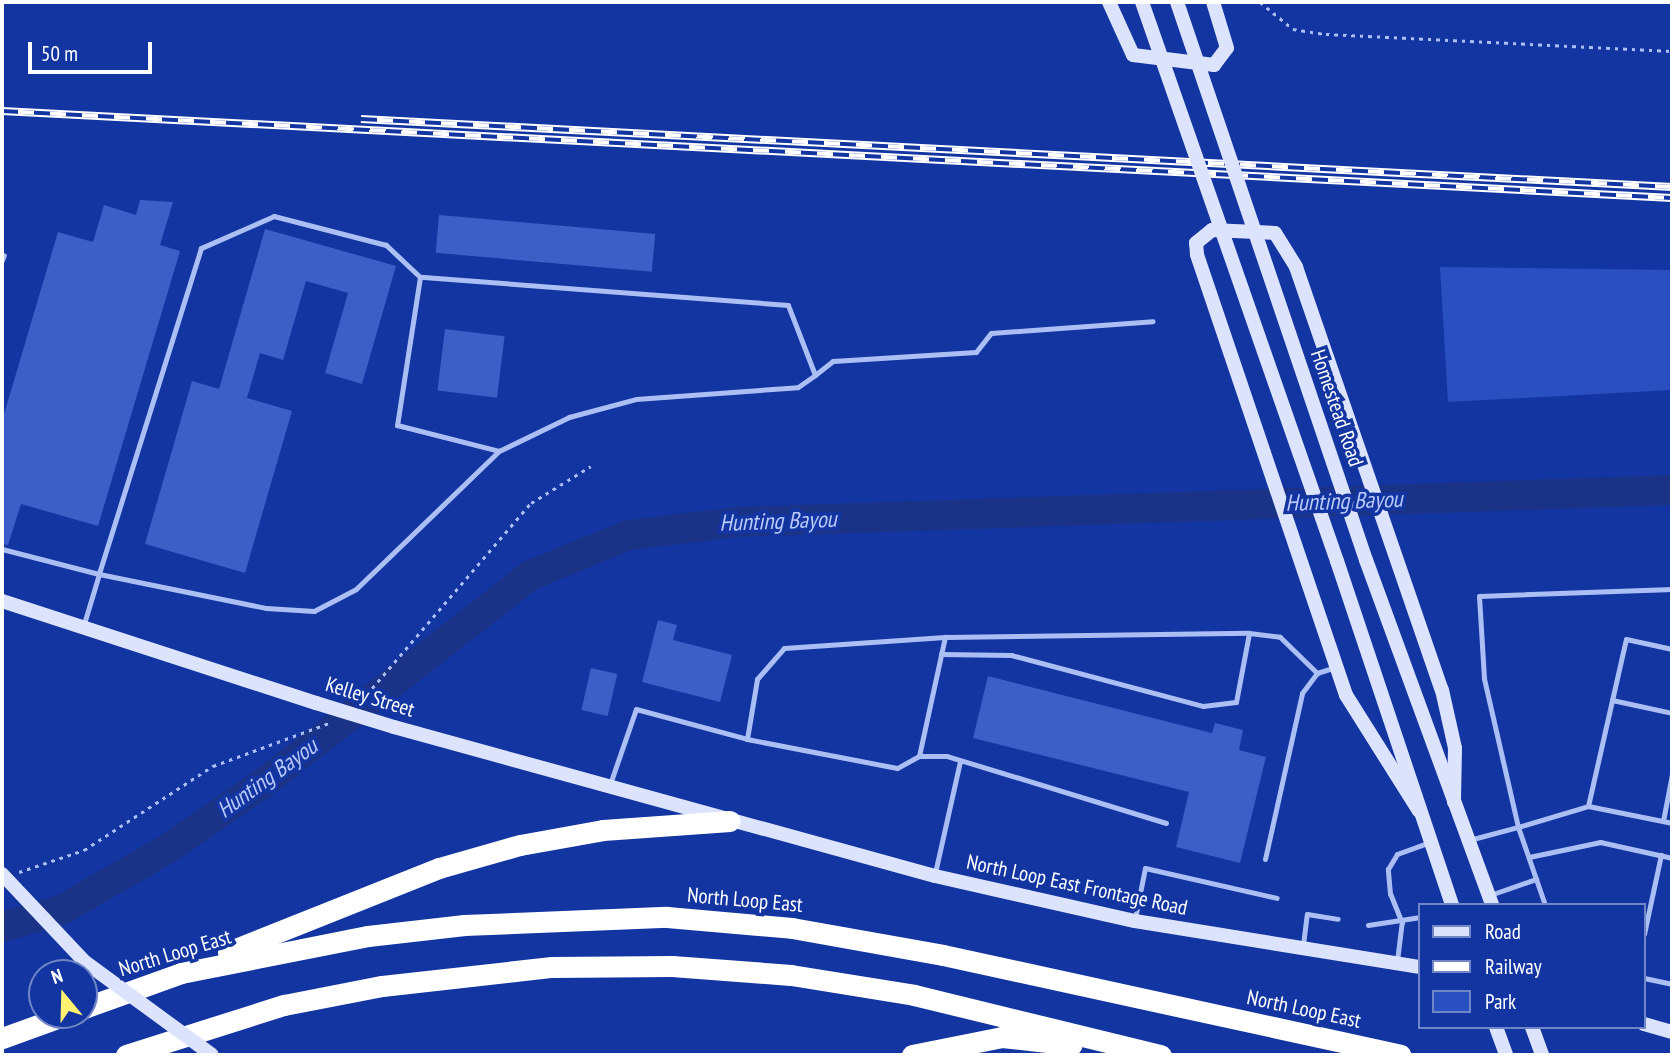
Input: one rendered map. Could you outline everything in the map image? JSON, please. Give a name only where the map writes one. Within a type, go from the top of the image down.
[{"type":"highway","points":[[181,972],[439,868],[520,845],[603,830],[730,821]]},
{"type":"highway","name":"North Loop East","points":[[98,1003],[181,972],[382,934],[667,918],[792,928],[943,955],[1400,1055]]},
{"type":"highway","points":[[126,1055],[285,1005],[382,986],[552,967],[659,966],[791,975],[914,995],[1156,1054]]},
{"type":"highway","points":[[2,1038],[28,1029]]},
{"type":"highway","points":[[912,1055],[1002,1037],[1156,1054]]},
{"type":"main road","points":[[1110,2],[1133,55],[1214,65],[1227,48],[1213,2]]},
{"type":"main road","points":[[1142,2],[1337,561],[1451,903]]},
{"type":"main road","name":"Homestead Road","points":[[1177,2],[1366,560],[1490,900]]},
{"type":"main road","points":[[1419,811],[1359,724],[1336,667],[1197,254],[1196,243],[1212,230],[1262,229],[1287,246],[1398,563],[1451,726],[1454,802]]},
{"type":"main road","name":"Kelley Street","points":[[2,601],[394,727],[730,821]]},
{"type":"main road","name":"North Loop East Frontage Road","points":[[730,821],[934,876],[1135,921],[1418,967]]},
{"type":"main road","points":[[2,874],[85,962],[212,1055]]},
{"type":"main road","points":[[1646,1024],[1672,1031]]},
{"type":"main road","points":[[1497,1029],[1506,1055]]},
{"type":"main road","points":[[1533,1029],[1542,1055]]},
{"type":"lane","points":[[83,627],[201,248],[274,216],[386,245],[420,277],[788,305],[814,375]]},
{"type":"lane","points":[[420,277],[397,425],[499,451]]},
{"type":"lane","points":[[2,550],[99,574],[267,608],[314,611],[356,589],[499,451],[569,417],[636,399],[798,387],[833,361],[976,352],[991,333],[1153,321]]},
{"type":"lane","points":[[1544,903],[1518,827],[1484,678],[1479,596],[1672,589]]},
{"type":"lane","points":[[747,739],[757,679],[784,648],[945,637],[1249,633],[1280,637],[1317,673]]},
{"type":"lane","points":[[941,654],[1011,655],[1203,706],[1236,702],[1249,633]]},
{"type":"lane","points":[[919,756],[945,637]]},
{"type":"lane","points":[[1588,806],[1626,639],[1672,649]]},
{"type":"lane","points":[[1265,859],[1303,693],[1317,673],[1336,667]]},
{"type":"lane","points":[[1612,700],[1672,713]]},
{"type":"lane","points":[[609,787],[636,709],[747,739],[897,768],[919,756],[960,761],[1166,823]]},
{"type":"lane","points":[[934,876],[960,761]]},
{"type":"lane","points":[[1663,821],[1672,774]]},
{"type":"lane","points":[[1468,841],[1588,806],[1672,823]]},
{"type":"lane","points":[[1397,962],[1402,923],[1390,894],[1388,869],[1397,854],[1430,842]]},
{"type":"lane","points":[[1529,857],[1586,842],[1672,858]]},
{"type":"lane","points":[[1646,925],[1661,855]]},
{"type":"lane","points":[[1135,921],[1144,868],[1277,898]]},
{"type":"lane","points":[[1490,900],[1536,879]]},
{"type":"lane","points":[[1302,948],[1307,914],[1338,919]]},
{"type":"lane","points":[[1368,925],[1402,923],[1418,918]]},
{"type":"lane","points":[[1646,978],[1672,984]]},
{"type":"path","points":[[1260,2],[1293,29],[1326,34],[1672,51]]},
{"type":"green space","points":[[1440,267],[1672,270],[1672,390],[1448,402]]},
{"type":"building","points":[[140,200],[173,202],[160,245],[180,251],[98,526],[21,504],[8,545],[2,544],[2,421],[58,232],[93,242],[104,205],[136,215]]},
{"type":"building","points":[[439,215],[655,234],[652,272],[436,253]]},
{"type":"building","points":[[265,229],[396,266],[362,384],[325,373],[348,293],[306,281],[283,360],[260,353],[247,398],[292,411],[245,573],[145,544],[192,381],[219,389]]},
{"type":"building","points":[[445,329],[505,336],[497,398],[437,391]]},
{"type":"building","points":[[658,620],[677,625],[673,640],[732,655],[720,702],[642,682]]},
{"type":"building","points":[[591,668],[617,674],[608,716],[581,710]]},
{"type":"building","points":[[988,676],[1212,733],[1215,723],[1243,730],[1239,750],[1266,757],[1240,863],[1176,847],[1189,792],[973,738]]},
{"type":"waterway","name":"Hunting Bayou","points":[[2,927],[61,910],[169,848],[270,778],[531,575],[629,535],[738,522],[1672,490]]},
{"type":"railway","points":[[2,111],[1672,198]]},
{"type":"railway","points":[[361,119],[1672,187]]}]
